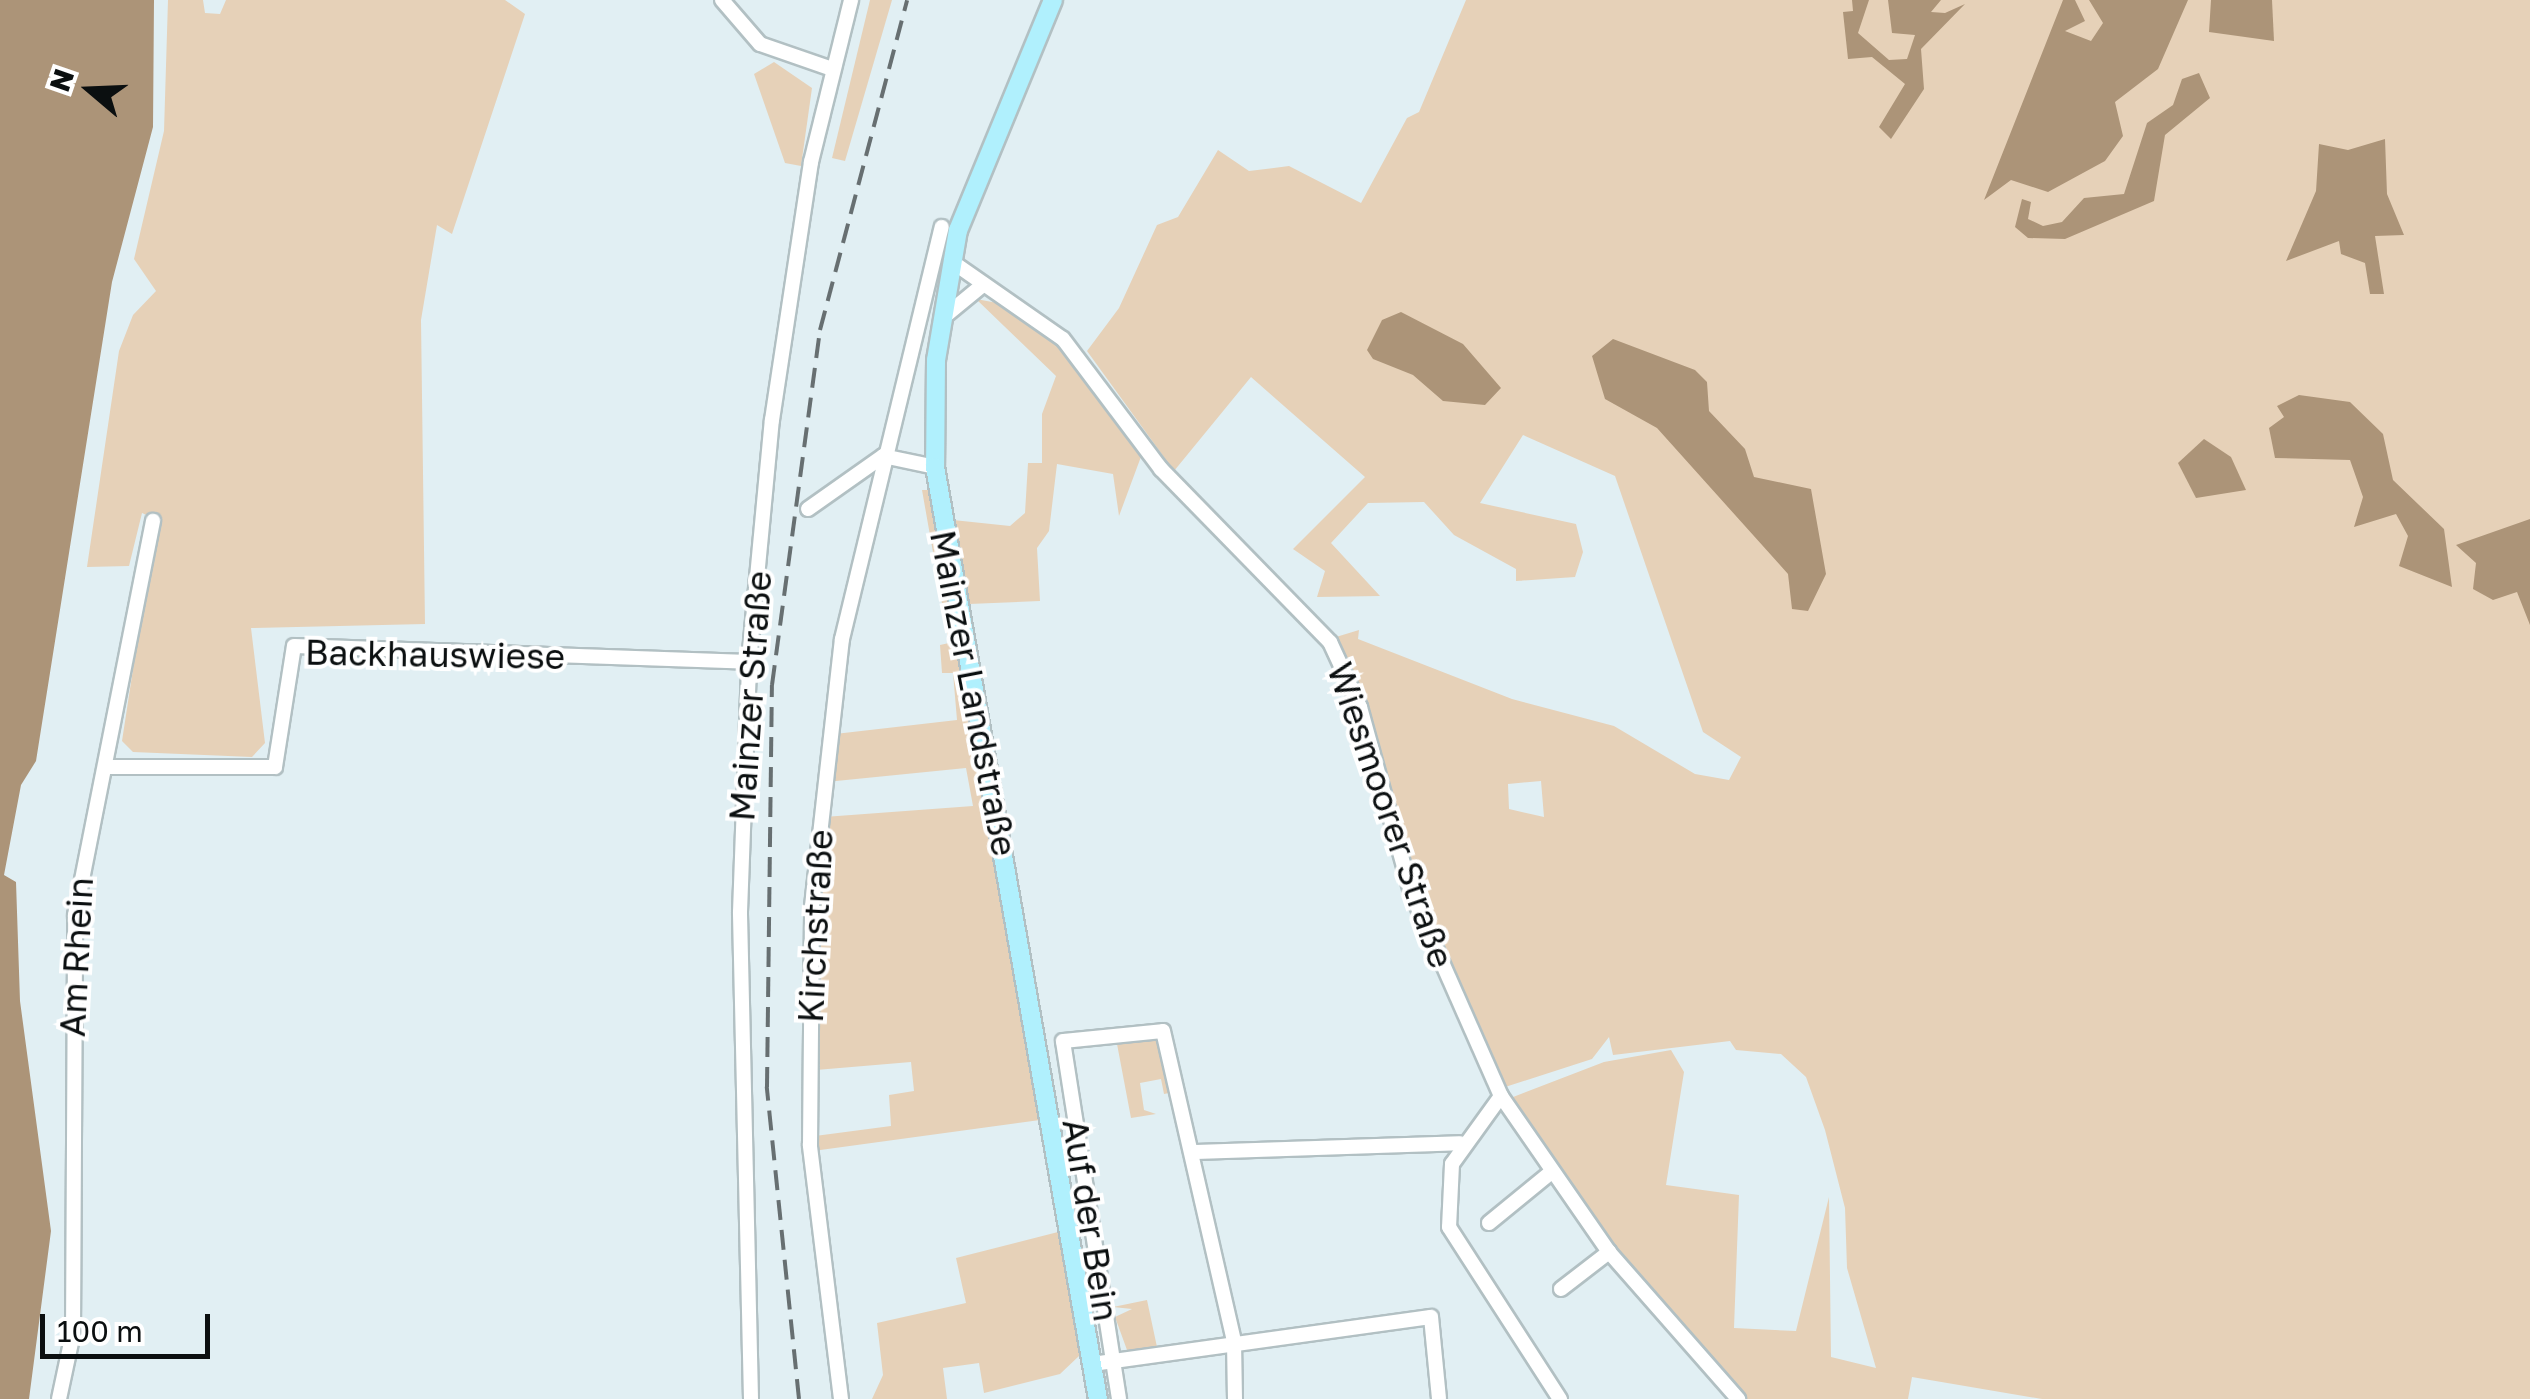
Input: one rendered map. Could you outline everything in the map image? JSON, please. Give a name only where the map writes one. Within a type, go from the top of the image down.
[{"type":"main road","name":"Mainzer Landstraße","points":[[1053,0],[986,149],[951,261],[940,325],[935,467],[1098,1399]]},
{"type":"street","points":[[722,0],[760,44],[832,69]]},
{"type":"street","name":"Mainzer Straße","points":[[751,1399],[740,912],[749,662],[772,420],[832,69],[851,0]]},
{"type":"street","name":"Kirchstraße","points":[[841,1399],[810,1145],[812,906],[842,639],[882,456],[942,227]]},
{"type":"street","name":"Wiesmoorer Straße","points":[[951,261],[1063,339],[1160,470],[1311,619],[1348,674],[1410,892],[1501,1096],[1550,1173],[1609,1252],[1738,1399]]},
{"type":"street","points":[[940,325],[984,284]]},
{"type":"street","points":[[808,509],[882,456],[935,467]]},
{"type":"street","name":"Am Rhein","points":[[59,1399],[73,1333],[74,932],[152,521]]},
{"type":"street","name":"Backhauswiese","points":[[106,767],[275,767],[294,646],[749,662]]},
{"type":"street","name":"Auf der Bein","points":[[1119,1399],[1063,1040],[1171,1034],[1194,1152]]},
{"type":"street","points":[[1501,1096],[1460,1143],[1447,1184],[1448,1228],[1560,1399]]},
{"type":"street","points":[[1234,1399],[1234,1342],[1194,1152],[1460,1143]]},
{"type":"street","points":[[1489,1223],[1550,1173]]},
{"type":"street","points":[[1561,1289],[1609,1252]]},
{"type":"street","points":[[1092,1364],[1432,1318],[1439,1399]]},
{"type":"shaded area","points":[[0,0],[154,0],[153,127],[112,282],[36,761],[21,785],[4,875],[16,882],[20,1001],[51,1231],[29,1399],[0,1399]]},
{"type":"shaded area","points":[[168,0],[203,0],[205,13],[220,14],[226,0],[505,0],[525,14],[452,234],[437,225],[421,320],[425,624],[251,628],[265,743],[252,757],[133,752],[122,741],[156,519],[142,513],[129,566],[87,567],[119,351],[133,315],[156,291],[134,259],[164,131]]},
{"type":"shaded area","points":[[870,0],[892,0],[845,161],[832,158]]},
{"type":"shaded area","points":[[1466,0],[2530,0],[2530,1399],[2042,1399],[1912,1377],[1908,1399],[1743,1399],[1626,1265],[1508,1099],[1604,1062],[1671,1050],[1684,1072],[1666,1185],[1739,1195],[1734,1328],[1796,1331],[1829,1197],[1831,1357],[1876,1368],[1847,1268],[1845,1208],[1825,1130],[1806,1077],[1781,1054],[1736,1050],[1730,1041],[1613,1055],[1609,1037],[1592,1059],[1502,1088],[1405,865],[1336,637],[1359,630],[1358,639],[1512,699],[1614,726],[1695,774],[1729,780],[1741,757],[1703,732],[1615,476],[1523,435],[1480,503],[1576,524],[1583,552],[1575,577],[1516,581],[1516,569],[1454,535],[1424,502],[1368,503],[1331,543],[1380,596],[1317,597],[1325,571],[1293,549],[1365,477],[1251,377],[1174,471],[1087,351],[1119,308],[1157,225],[1178,217],[1218,150],[1249,171],[1289,166],[1361,203],[1407,118],[1419,112]],"holes":[[[1541,781],[1544,817],[1509,809],[1508,784]]]},
{"type":"shaded area","points":[[1852,0],[1869,0],[1858,33],[1889,60],[1907,59],[1915,35],[1892,33],[1888,0],[1941,0],[1931,12],[1945,13],[1965,4],[1921,49],[1924,89],[1891,139],[1879,127],[1905,84],[1872,57],[1848,59],[1843,12],[1853,11]]},
{"type":"shaded area","points":[[2063,0],[2075,0],[2085,21],[2065,31],[2091,41],[2103,23],[2089,0],[2188,0],[2158,69],[2115,102],[2123,136],[2105,161],[2048,192],[2011,180],[1984,200]]},
{"type":"shaded area","points":[[2211,0],[2272,0],[2274,41],[2209,32]]},
{"type":"shaded area","points":[[774,62],[812,88],[801,166],[785,163],[754,74]]},
{"type":"shaded area","points":[[2199,73],[2210,98],[2165,135],[2154,201],[2065,239],[2028,238],[2015,227],[2022,199],[2031,202],[2028,219],[2043,226],[2062,222],[2084,198],[2124,194],[2147,123],[2173,105],[2182,79]]},
{"type":"shaded area","points":[[2385,139],[2387,194],[2404,235],[2375,236],[2384,294],[2370,294],[2365,263],[2341,254],[2339,241],[2286,261],[2316,191],[2319,144],[2348,150]]},
{"type":"shaded area","points":[[976,299],[1003,304],[1070,355],[1142,454],[1119,516],[1113,474],[1057,464],[1049,531],[1037,548],[1040,601],[969,604],[953,520],[1010,526],[1025,513],[1028,463],[1042,463],[1042,414],[1056,376]]},
{"type":"shaded area","points":[[1401,312],[1463,344],[1501,388],[1485,405],[1443,401],[1413,375],[1373,359],[1367,350],[1382,320]]},
{"type":"shaded area","points":[[1613,339],[1695,370],[1707,382],[1709,411],[1745,449],[1754,477],[1811,489],[1826,574],[1808,611],[1792,609],[1788,574],[1657,428],[1605,399],[1592,356]]},
{"type":"shaded area","points":[[2299,395],[2350,402],[2383,434],[2393,480],[2444,529],[2452,587],[2399,566],[2408,536],[2396,514],[2354,527],[2363,497],[2350,460],[2275,458],[2269,428],[2284,417],[2277,406]]},
{"type":"shaded area","points":[[2204,439],[2231,457],[2246,490],[2196,498],[2178,463]]},
{"type":"shaded area","points":[[922,490],[931,490],[1080,1345],[1079,1356],[1060,1374],[984,1393],[979,1363],[943,1368],[947,1399],[872,1399],[883,1375],[877,1323],[966,1303],[956,1258],[1058,1232],[1040,1120],[813,1151],[815,1136],[891,1126],[889,1095],[914,1091],[911,1062],[816,1070],[824,817],[973,806],[966,768],[826,782],[835,734],[957,720],[953,673],[942,673],[940,645],[949,643]]},
{"type":"shaded area","points":[[2530,519],[2530,625],[2517,592],[2493,600],[2473,589],[2476,563],[2456,545]]},
{"type":"shaded area","points":[[1164,1039],[1174,1092],[1164,1094],[1161,1079],[1140,1083],[1144,1110],[1156,1114],[1131,1118],[1117,1044]]},
{"type":"shaded area","points":[[1147,1300],[1157,1347],[1127,1350],[1115,1317],[1132,1309],[1113,1307]]},
{"type":"railway","points":[[799,1399],[767,1087],[772,685],[820,330],[907,0]]}]
